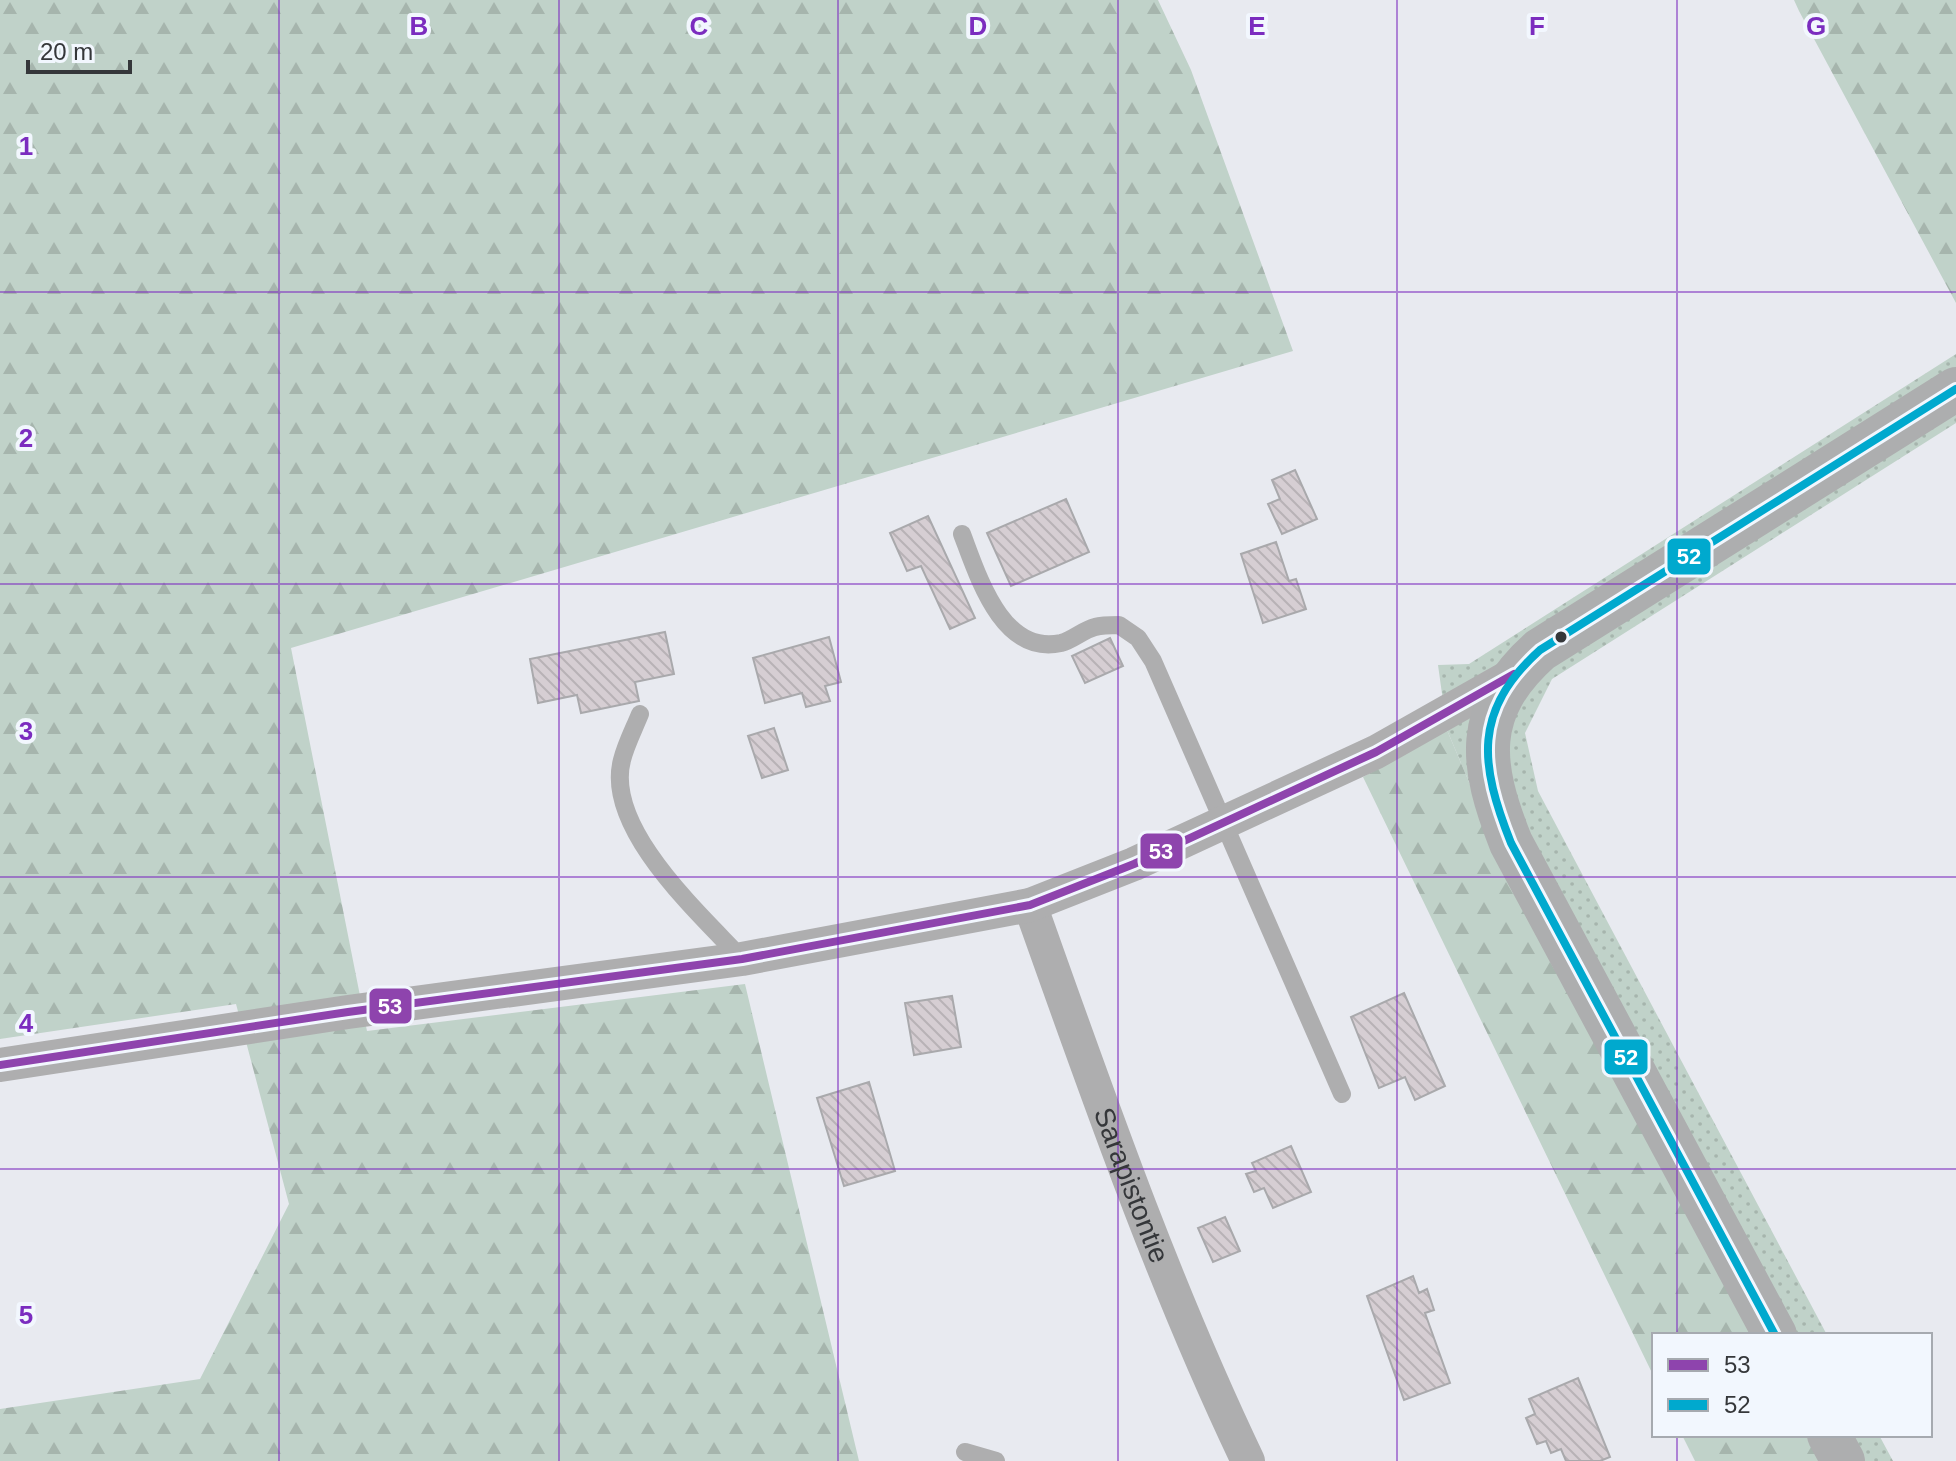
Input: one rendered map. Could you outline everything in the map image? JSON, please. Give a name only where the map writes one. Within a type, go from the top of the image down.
[{"type":"street","points":[[0,1065],[348,1012],[742,959],[1030,905],[1225,823],[1376,752],[1514,674],[1540,650],[1956,389]]},
{"type":"street","points":[[1514,674],[1495,704],[1487,739],[1487,773],[1511,843],[1774,1333]]},
{"type":"street","name":"Sarapistontie","points":[[1030,905],[1142,1218],[1205,1370],[1248,1461]]},
{"type":"street","points":[[1830,1437],[1843,1461]]},
{"type":"lane","points":[[962,534],[996,611],[1014,631],[1035,643],[1061,643],[1094,627],[1119,625],[1138,638],[1153,661],[1342,1094]]},
{"type":"lane","points":[[640,714],[621,762],[624,805],[644,845],[673,885],[742,959]]},
{"type":"lane","points":[[965,1452],[996,1461]]},
{"type":"green space","points":[[0,0],[1158,0],[1191,70],[1293,351],[291,648],[367,1031],[745,984],[859,1461],[0,1461],[0,1409],[200,1379],[289,1204],[236,1004],[0,1039]]},
{"type":"green space","points":[[1794,0],[1956,0],[1956,303],[1799,11]]},
{"type":"green space","points":[[1956,354],[1956,423],[1552,679],[1525,733],[1538,791],[1826,1333],[1755,1333],[1491,834],[1447,730],[1438,665],[1469,664]]},
{"type":"green space","points":[[1447,730],[1491,834],[1755,1333],[1652,1333],[1652,1373],[1363,777]]},
{"type":"green space","points":[[1683,1437],[1810,1437],[1822,1461],[1695,1461]]},
{"type":"green space","points":[[1810,1437],[1880,1437],[1893,1461],[1822,1461]]},
{"type":"building","points":[[1295,470],[1317,519],[1282,534],[1268,504],[1280,499],[1272,480]]},
{"type":"building","points":[[1066,499],[1089,552],[1011,586],[987,533]]},
{"type":"building","points":[[928,516],[975,618],[950,629],[921,566],[907,571],[890,533]]},
{"type":"building","points":[[1276,542],[1289,581],[1296,579],[1306,609],[1263,623],[1241,554]]},
{"type":"building","points":[[665,632],[674,674],[635,682],[639,701],[581,713],[577,695],[538,703],[530,659]]},
{"type":"building","points":[[829,637],[841,682],[825,686],[830,701],[806,707],[802,693],[765,703],[753,658]]},
{"type":"building","points":[[1110,638],[1123,666],[1085,683],[1072,656]]},
{"type":"building","points":[[774,728],[788,770],[762,778],[748,736]]},
{"type":"building","points":[[1404,993],[1445,1086],[1415,1100],[1405,1077],[1379,1088],[1351,1017]]},
{"type":"building","points":[[952,996],[961,1047],[914,1055],[905,1003]]},
{"type":"building","points":[[869,1082],[895,1171],[844,1186],[817,1098]]},
{"type":"building","points":[[1291,1146],[1311,1192],[1273,1208],[1264,1188],[1254,1192],[1246,1174],[1256,1171],[1252,1163]]},
{"type":"building","points":[[1225,1217],[1240,1251],[1213,1262],[1198,1228]]},
{"type":"building","points":[[1413,1276],[1419,1293],[1427,1289],[1434,1310],[1425,1313],[1450,1383],[1404,1400],[1367,1296]]},
{"type":"building","points":[[1578,1378],[1610,1457],[1600,1461],[1566,1461],[1561,1449],[1551,1453],[1546,1441],[1537,1444],[1526,1418],[1535,1414],[1529,1399]]},
{"type":"transit line","name":"52","points":[[1774,1333],[1511,843],[1493,789],[1488,740],[1502,695],[1540,650],[1956,389]]},
{"type":"transit line","name":"53","points":[[0,1065],[348,1012],[742,959],[1030,905],[1134,864],[1376,752],[1514,674]]}]
